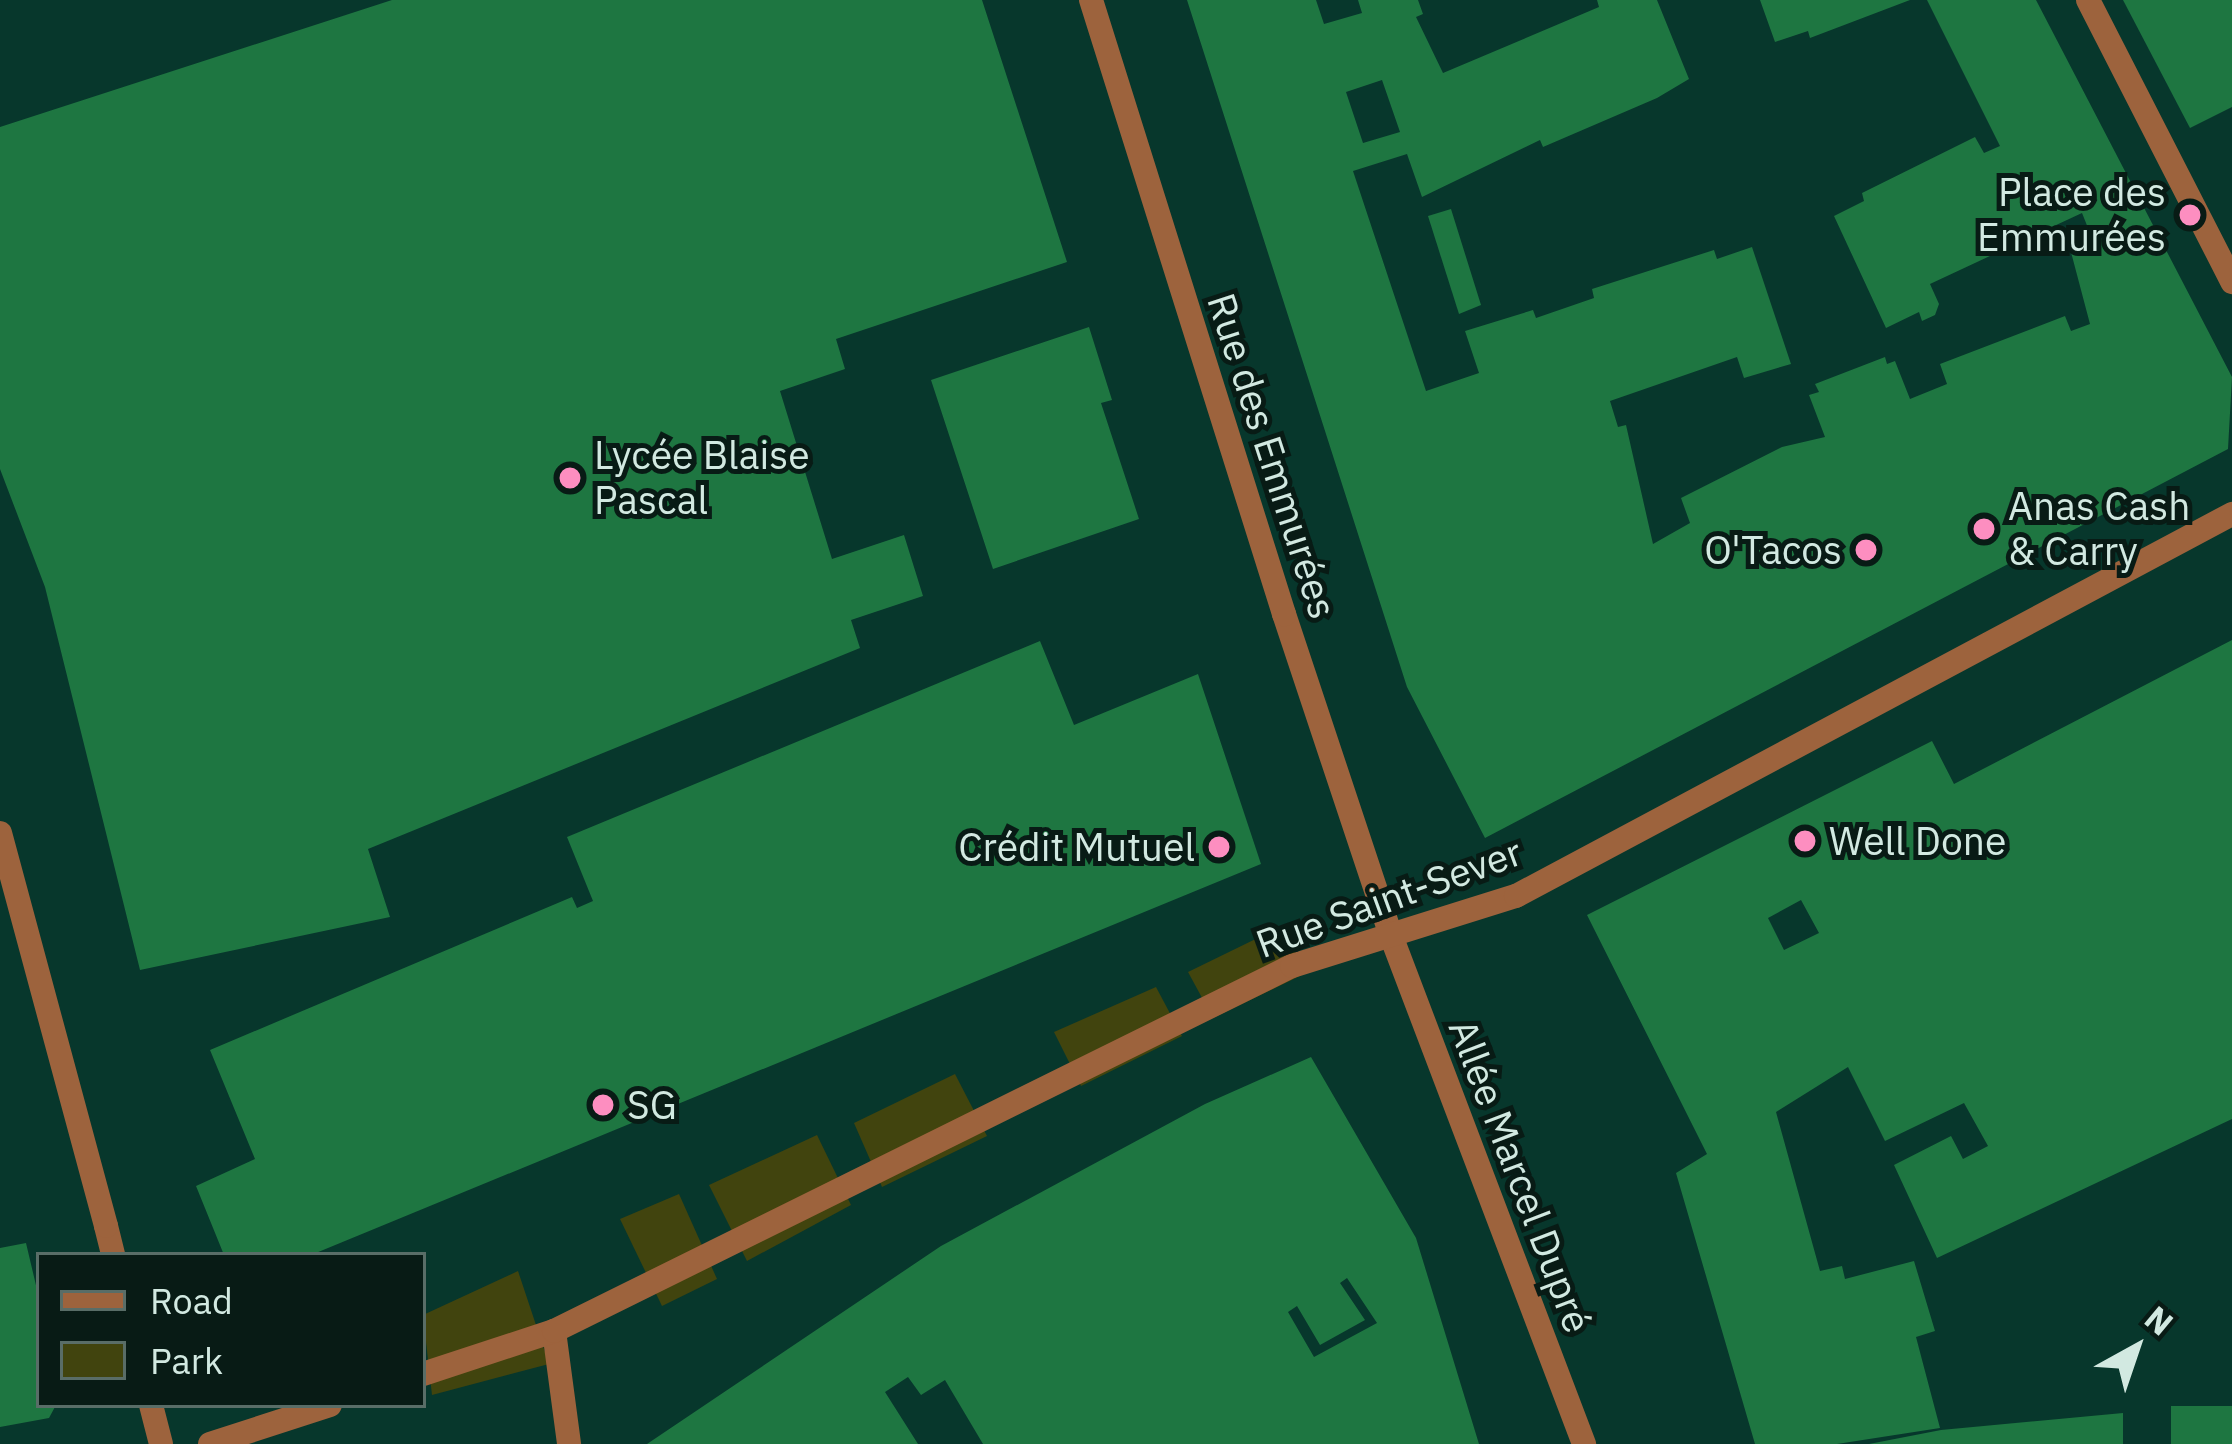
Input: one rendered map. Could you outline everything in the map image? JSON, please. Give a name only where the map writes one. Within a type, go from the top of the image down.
[{"type":"street","name":"Rue des Emmurées","points":[[1091,0],[1390,933]]},
{"type":"street","points":[[2088,0],[2232,282]]},
{"type":"street","name":"Rue Saint-Sever","points":[[426,1373],[554,1331],[1292,966],[1516,896],[2232,514]]},
{"type":"street","points":[[0,833],[112,1252]]},
{"type":"street","name":"Allée Marcel Dupré","points":[[1390,933],[1584,1444]]},
{"type":"street","points":[[554,1331],[569,1444]]},
{"type":"street","points":[[152,1408],[161,1444]]},
{"type":"street","points":[[211,1444],[320,1408]]},
{"type":"green space","points":[[1282,926],[1306,973],[1213,1018],[1188,972]]},
{"type":"green space","points":[[1156,987],[1182,1036],[1081,1086],[1054,1032]]},
{"type":"green space","points":[[955,1074],[987,1136],[882,1187],[854,1123]]},
{"type":"green space","points":[[817,1135],[851,1205],[747,1261],[709,1185]]},
{"type":"green space","points":[[679,1194],[717,1279],[662,1306],[620,1219]]},
{"type":"green space","points":[[518,1271],[549,1364],[432,1395],[426,1314]]},
{"type":"building","name":"Lycée Blaise Pascal","points":[[392,0],[982,0],[1067,262],[836,339],[845,369],[780,391],[832,559],[904,535],[923,596],[851,620],[860,648],[368,849],[390,917],[140,970],[45,587],[0,469],[0,127]]},
{"type":"building","points":[[1187,0],[1316,0],[1324,24],[1362,13],[1358,0],[1418,0],[1423,14],[1416,17],[1443,73],[1599,7],[1597,0],[1657,0],[1689,79],[1657,98],[1543,147],[1540,140],[1422,197],[1407,154],[1353,171],[1426,391],[1479,373],[1465,331],[1533,310],[1536,318],[1594,298],[1592,289],[1714,250],[1717,259],[1752,247],[1791,364],[1744,378],[1737,357],[1610,401],[1618,427],[1626,425],[1653,544],[1690,523],[1681,498],[1782,447],[1825,437],[1809,395],[1819,392],[1815,384],[1885,357],[1887,364],[1895,361],[1910,399],[1947,384],[1940,364],[2065,316],[2071,331],[2090,324],[2067,237],[2088,228],[2082,213],[1930,284],[1939,304],[1935,315],[1922,321],[1919,312],[1886,328],[1834,216],[1864,201],[1862,193],[1975,137],[1984,153],[2000,146],[1927,0],[2036,0],[2232,377],[2228,449],[1485,838],[1407,687]],"holes":[[[1382,80],[1400,132],[1363,143],[1346,92]]]},
{"type":"building","points":[[1760,0],[1910,0],[1810,38],[1808,31],[1775,42]]},
{"type":"building","points":[[2123,0],[2232,0],[2232,107],[2190,128]]},
{"type":"building","points":[[1451,209],[1481,305],[1459,314],[1428,216]]},
{"type":"building","points":[[1089,327],[1112,400],[1101,403],[1139,519],[993,569],[931,380]]},
{"type":"building","points":[[2232,640],[2232,1119],[1937,1258],[1894,1165],[1951,1136],[1963,1159],[1988,1146],[1964,1103],[1885,1141],[1848,1067],[1776,1112],[1820,1271],[1842,1266],[1845,1279],[1914,1261],[1935,1331],[1916,1337],[1940,1428],[1837,1444],[1755,1444],[1676,1173],[1707,1154],[1587,915],[1932,741],[1954,784]],"holes":[[[1801,900],[1819,933],[1784,950],[1768,918]]]},
{"type":"building","points":[[1040,641],[1074,725],[1198,674],[1261,864],[318,1252],[223,1252],[196,1186],[255,1159],[210,1050],[572,897],[577,908],[593,901],[567,837]]},
{"type":"building","points":[[1311,1057],[1416,1238],[1479,1444],[983,1444],[945,1380],[921,1395],[908,1377],[885,1392],[918,1444],[647,1444],[941,1246],[1205,1104]],"holes":[[[1347,1278],[1377,1323],[1314,1357],[1288,1312],[1297,1306],[1320,1345],[1365,1320],[1340,1283]]]},
{"type":"building","points":[[26,1243],[36,1285],[36,1408],[54,1408],[49,1418],[0,1427],[0,1248]]},
{"type":"building","points":[[2171,1406],[2232,1406],[2232,1444],[2171,1444]]},
{"type":"building","points":[[2123,1413],[2123,1444],[1869,1444],[1941,1430]]},
{"type":"place","name":"Place des Emmurées","points":[[2190,215]]},
{"type":"place","name":"Lycée Blaise Pascal","points":[[570,478]]},
{"type":"place","name":"Anas Cash & Carry","points":[[1984,529]]},
{"type":"place","name":"O'Tacos","points":[[1866,550]]},
{"type":"place","name":"Well Done","points":[[1805,841]]},
{"type":"place","name":"Crédit Mutuel","points":[[1219,847]]},
{"type":"place","name":"SG","points":[[603,1105]]}]
